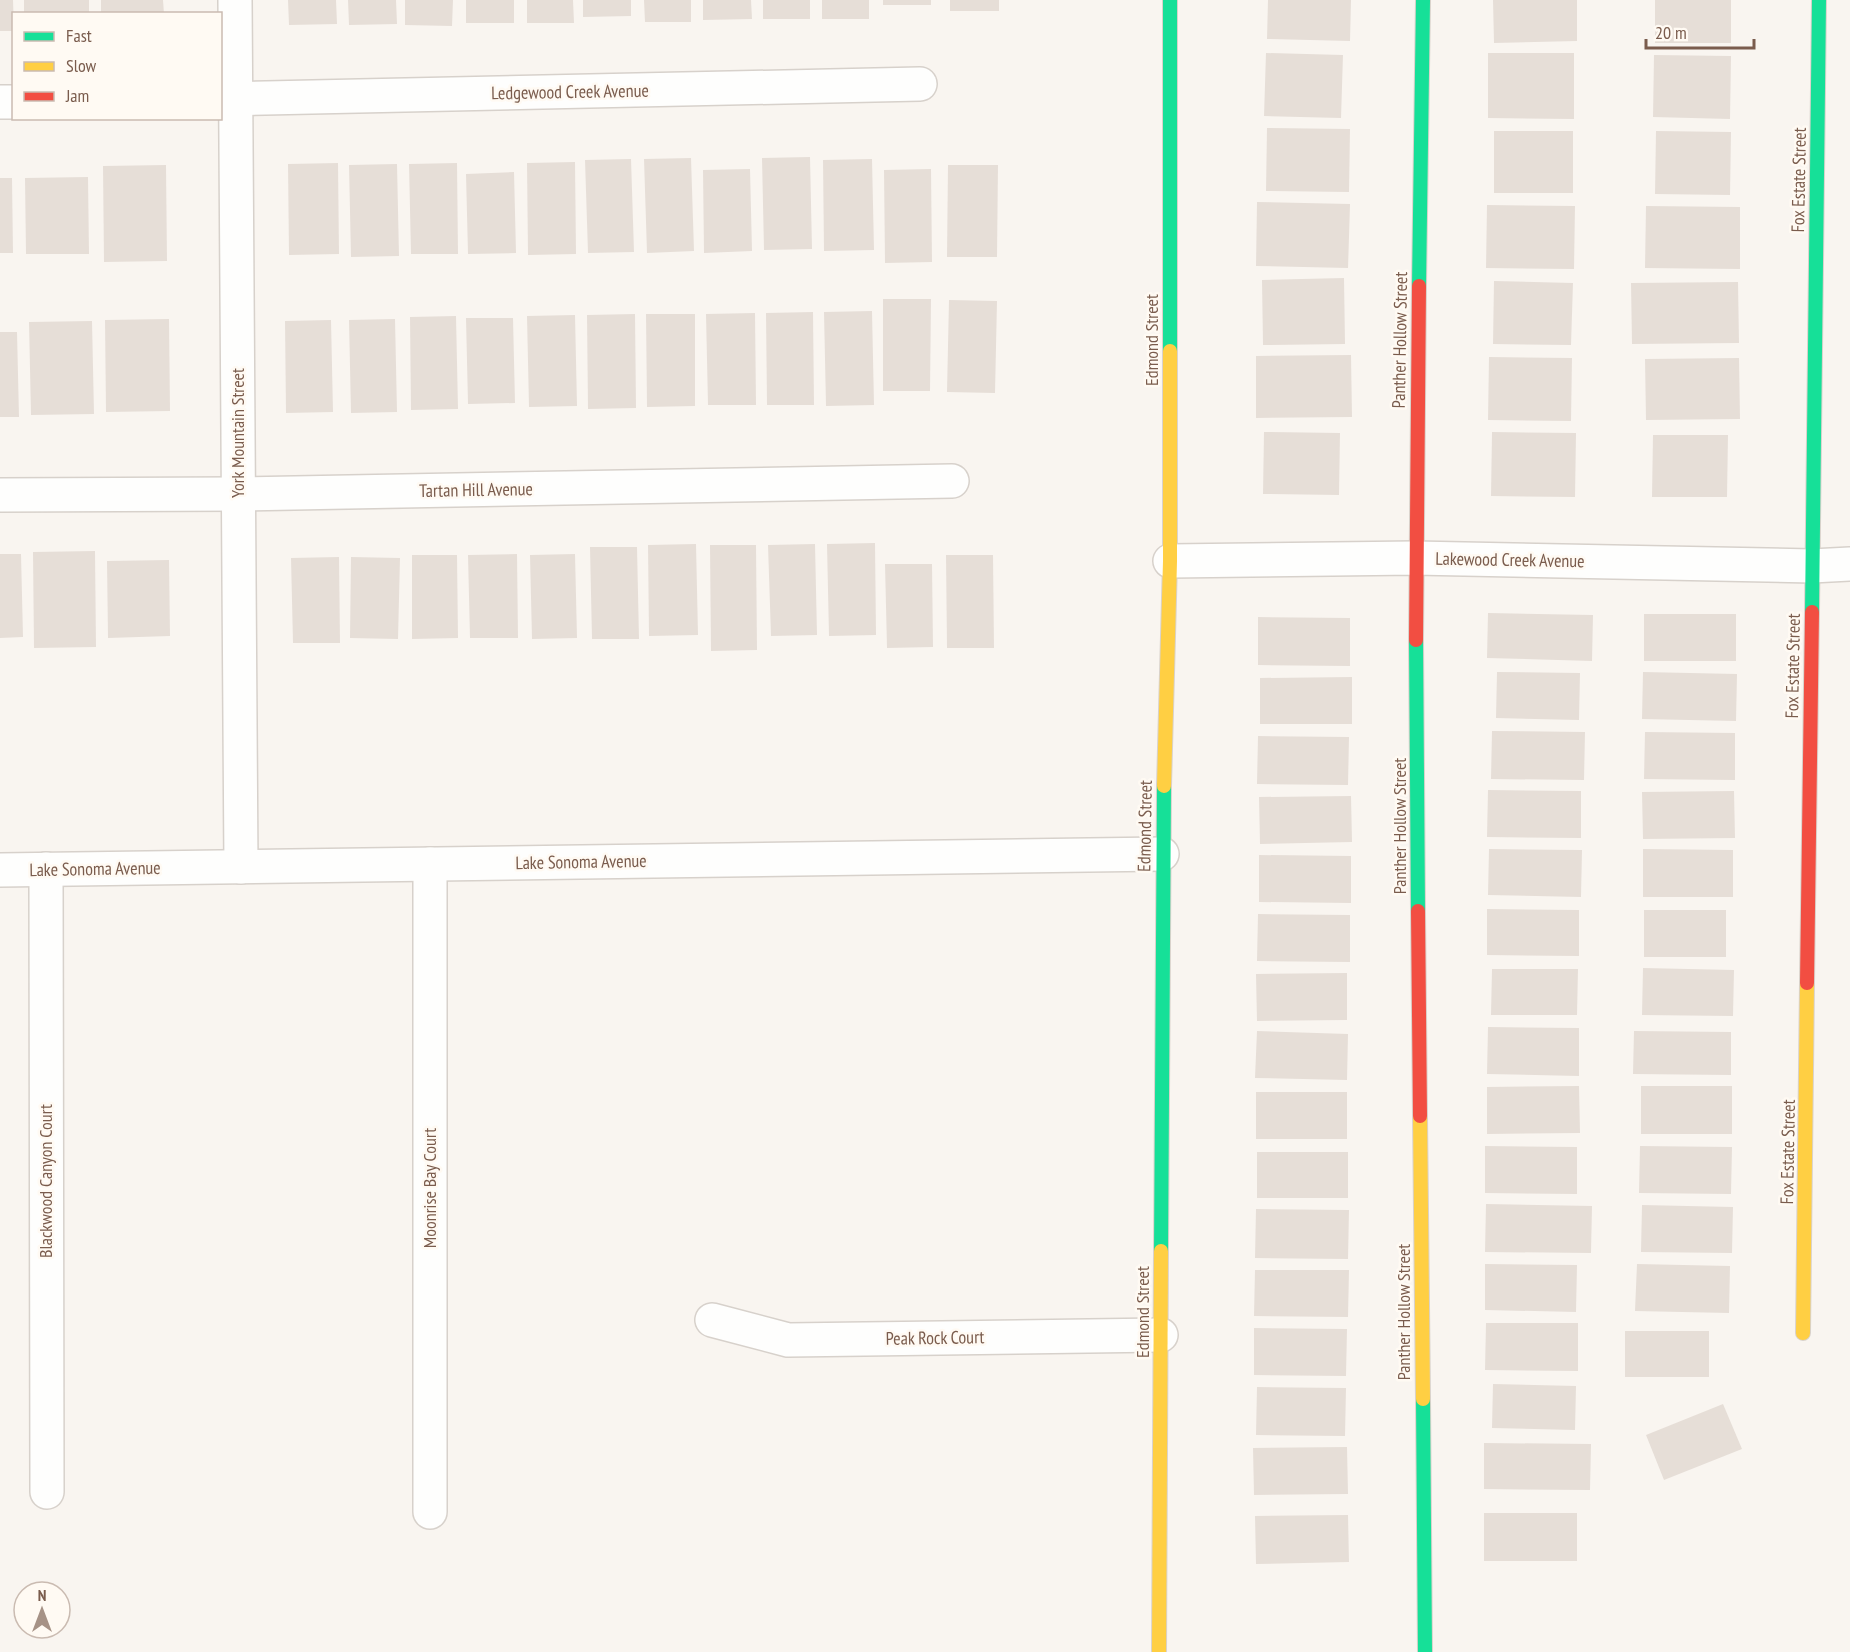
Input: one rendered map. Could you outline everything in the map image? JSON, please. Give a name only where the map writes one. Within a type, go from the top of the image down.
[{"type":"street","name":"York Mountain Street","points":[[235,0],[228,99],[238,494],[241,867]]},
{"type":"street","name":"Edmond Street","points":[[1159,1652],[1161,854],[1170,561],[1170,0]]},
{"type":"street","name":"Panther Hollow Street","points":[[1423,0],[1415,558],[1425,1652]]},
{"type":"street","name":"Fox Estate Street","points":[[1803,1333],[1819,0]]},
{"type":"street","name":"Ledgewood Creek Avenue","points":[[228,99],[920,84]]},
{"type":"street","name":"Tartan Hill Avenue","points":[[0,495],[238,494],[952,481]]},
{"type":"street","name":"Lakewood Creek Avenue","points":[[1170,561],[1415,558],[1812,566],[1850,564]]},
{"type":"street","name":"Lake Sonoma Avenue","points":[[0,870],[1161,854]]},
{"type":"street","name":"Moonrise Bay Court","points":[[430,864],[430,1512]]},
{"type":"street","name":"Blackwood Canyon Court","points":[[46,869],[47,1492]]},
{"type":"street","name":"Peak Rock Court","points":[[712,1320],[789,1340],[1161,1335]]},
{"type":"building","points":[[0,0],[13,0],[12,31],[0,31]]},
{"type":"building","points":[[24,0],[89,0],[89,12],[24,12]]},
{"type":"building","points":[[101,0],[163,0],[164,12],[101,12]]},
{"type":"building","points":[[288,0],[336,0],[337,24],[289,25]]},
{"type":"building","points":[[348,0],[396,0],[397,24],[349,25]]},
{"type":"building","points":[[405,0],[453,0],[452,26],[405,25]]},
{"type":"building","points":[[466,0],[514,0],[514,23],[466,23]]},
{"type":"building","points":[[527,0],[573,0],[574,23],[527,23]]},
{"type":"building","points":[[583,0],[631,0],[631,16],[583,17]]},
{"type":"building","points":[[644,0],[691,0],[691,22],[645,22]]},
{"type":"building","points":[[703,0],[751,0],[752,19],[703,20]]},
{"type":"building","points":[[763,0],[810,0],[810,19],[763,19]]},
{"type":"building","points":[[822,0],[869,0],[869,19],[822,19]]},
{"type":"building","points":[[883,0],[931,0],[931,5],[883,5]]},
{"type":"building","points":[[950,0],[999,0],[999,11],[950,11]]},
{"type":"building","points":[[1268,0],[1351,0],[1350,41],[1267,39]]},
{"type":"building","points":[[1493,0],[1577,0],[1577,41],[1494,43]]},
{"type":"building","points":[[1655,0],[1731,0],[1731,43],[1655,43]]},
{"type":"building","points":[[1266,53],[1343,55],[1341,118],[1264,116]]},
{"type":"building","points":[[1488,53],[1574,53],[1574,119],[1488,118]]},
{"type":"building","points":[[1654,55],[1731,56],[1730,119],[1653,117]]},
{"type":"building","points":[[1267,128],[1350,129],[1349,192],[1266,191]]},
{"type":"building","points":[[1494,131],[1573,131],[1573,193],[1494,193]]},
{"type":"building","points":[[1656,131],[1731,132],[1730,195],[1655,194]]},
{"type":"building","points":[[810,157],[812,249],[764,250],[762,158]]},
{"type":"building","points":[[691,158],[694,251],[647,253],[644,159]]},
{"type":"building","points":[[631,159],[634,252],[588,253],[585,160]]},
{"type":"building","points":[[872,159],[874,250],[824,251],[823,160]]},
{"type":"building","points":[[575,162],[576,254],[528,255],[527,163]]},
{"type":"building","points":[[338,163],[339,254],[289,255],[288,164]]},
{"type":"building","points":[[457,163],[458,254],[411,254],[409,164]]},
{"type":"building","points":[[397,164],[399,256],[351,257],[349,165]]},
{"type":"building","points":[[166,165],[167,261],[104,262],[103,166]]},
{"type":"building","points":[[948,165],[998,165],[997,257],[947,257]]},
{"type":"building","points":[[750,169],[752,251],[704,253],[703,170]]},
{"type":"building","points":[[931,169],[932,262],[885,263],[884,170]]},
{"type":"building","points":[[514,172],[516,253],[468,254],[466,174]]},
{"type":"building","points":[[88,177],[89,254],[26,254],[25,178]]},
{"type":"building","points":[[0,178],[12,178],[13,253],[0,253]]},
{"type":"building","points":[[1257,202],[1350,204],[1348,268],[1256,266]]},
{"type":"building","points":[[1487,205],[1575,206],[1574,269],[1486,268]]},
{"type":"building","points":[[1646,206],[1740,207],[1740,269],[1645,268]]},
{"type":"building","points":[[1344,278],[1345,344],[1263,345],[1262,280]]},
{"type":"building","points":[[1494,281],[1573,283],[1571,345],[1493,344]]},
{"type":"building","points":[[1738,282],[1739,343],[1632,344],[1631,283]]},
{"type":"building","points":[[883,299],[931,299],[930,391],[883,391]]},
{"type":"building","points":[[949,300],[997,301],[995,393],[947,392]]},
{"type":"building","points":[[872,311],[874,405],[826,406],[824,312]]},
{"type":"building","points":[[813,312],[814,405],[767,405],[766,313]]},
{"type":"building","points":[[755,313],[756,405],[708,405],[706,314]]},
{"type":"building","points":[[635,314],[636,408],[588,409],[587,315]]},
{"type":"building","points":[[646,314],[695,314],[695,406],[647,407]]},
{"type":"building","points":[[575,315],[577,406],[529,407],[527,316]]},
{"type":"building","points":[[456,316],[458,409],[411,410],[410,317]]},
{"type":"building","points":[[466,318],[513,318],[515,403],[468,404]]},
{"type":"building","points":[[169,319],[170,411],[106,412],[105,320]]},
{"type":"building","points":[[395,319],[397,412],[351,413],[349,320]]},
{"type":"building","points":[[331,320],[333,412],[286,413],[285,321]]},
{"type":"building","points":[[92,321],[94,414],[31,415],[29,322]]},
{"type":"building","points":[[0,332],[17,332],[19,417],[0,417]]},
{"type":"building","points":[[1351,355],[1352,417],[1256,418],[1256,356]]},
{"type":"building","points":[[1489,357],[1572,358],[1571,421],[1488,420]]},
{"type":"building","points":[[1739,358],[1740,419],[1646,420],[1645,359]]},
{"type":"building","points":[[1264,432],[1340,433],[1339,495],[1263,494]]},
{"type":"building","points":[[1492,432],[1576,433],[1575,497],[1491,496]]},
{"type":"building","points":[[1653,435],[1728,435],[1727,497],[1652,497]]},
{"type":"building","points":[[875,543],[876,635],[829,636],[827,544]]},
{"type":"building","points":[[696,544],[698,635],[649,636],[648,545]]},
{"type":"building","points":[[815,544],[817,635],[771,636],[768,545]]},
{"type":"building","points":[[710,545],[756,545],[757,650],[711,651]]},
{"type":"building","points":[[590,547],[637,547],[639,639],[592,639]]},
{"type":"building","points":[[95,551],[96,647],[34,648],[33,552]]},
{"type":"building","points":[[0,554],[21,554],[23,637],[0,638]]},
{"type":"building","points":[[517,554],[518,638],[470,638],[468,555]]},
{"type":"building","points":[[575,554],[577,638],[532,639],[530,555]]},
{"type":"building","points":[[412,555],[457,555],[458,638],[412,639]]},
{"type":"building","points":[[946,555],[993,555],[994,648],[947,648]]},
{"type":"building","points":[[339,557],[340,643],[293,643],[291,558]]},
{"type":"building","points":[[351,557],[400,558],[398,639],[350,638]]},
{"type":"building","points":[[169,560],[170,636],[108,638],[107,561]]},
{"type":"building","points":[[885,564],[932,564],[933,647],[887,648]]},
{"type":"building","points":[[1488,613],[1593,615],[1592,661],[1487,658]]},
{"type":"building","points":[[1644,614],[1736,614],[1736,661],[1644,661]]},
{"type":"building","points":[[1258,617],[1350,618],[1350,666],[1258,665]]},
{"type":"building","points":[[1497,672],[1580,673],[1579,720],[1496,718]]},
{"type":"building","points":[[1643,672],[1737,674],[1736,721],[1642,719]]},
{"type":"building","points":[[1352,677],[1352,724],[1260,724],[1260,678]]},
{"type":"building","points":[[1492,731],[1585,732],[1584,780],[1491,779]]},
{"type":"building","points":[[1645,732],[1735,733],[1735,780],[1644,779]]},
{"type":"building","points":[[1258,736],[1349,737],[1348,785],[1257,784]]},
{"type":"building","points":[[1488,790],[1581,791],[1581,838],[1487,837]]},
{"type":"building","points":[[1734,791],[1735,838],[1643,839],[1642,792]]},
{"type":"building","points":[[1351,796],[1352,842],[1260,844],[1259,797]]},
{"type":"building","points":[[1489,849],[1582,850],[1581,897],[1488,895]]},
{"type":"building","points":[[1643,849],[1733,850],[1733,897],[1643,897]]},
{"type":"building","points":[[1259,855],[1351,856],[1351,903],[1259,902]]},
{"type":"building","points":[[1487,909],[1579,910],[1579,956],[1487,955]]},
{"type":"building","points":[[1644,910],[1726,910],[1726,957],[1644,957]]},
{"type":"building","points":[[1258,914],[1350,915],[1350,962],[1257,961]]},
{"type":"building","points":[[1643,968],[1734,970],[1733,1016],[1642,1015]]},
{"type":"building","points":[[1492,969],[1578,969],[1577,1015],[1491,1015]]},
{"type":"building","points":[[1347,973],[1347,1020],[1257,1021],[1256,974]]},
{"type":"building","points":[[1488,1027],[1579,1028],[1579,1076],[1487,1074]]},
{"type":"building","points":[[1257,1031],[1348,1034],[1347,1080],[1255,1078]]},
{"type":"building","points":[[1634,1031],[1731,1032],[1731,1075],[1633,1074]]},
{"type":"building","points":[[1579,1086],[1580,1133],[1487,1134],[1487,1087]]},
{"type":"building","points":[[1641,1086],[1732,1086],[1732,1134],[1641,1134]]},
{"type":"building","points":[[1256,1092],[1347,1092],[1347,1139],[1256,1139]]},
{"type":"building","points":[[1485,1146],[1577,1147],[1577,1194],[1485,1193]]},
{"type":"building","points":[[1640,1146],[1732,1147],[1731,1194],[1639,1193]]},
{"type":"building","points":[[1257,1152],[1348,1152],[1348,1198],[1257,1198]]},
{"type":"building","points":[[1486,1204],[1592,1206],[1591,1253],[1485,1252]]},
{"type":"building","points":[[1642,1205],[1733,1207],[1732,1253],[1641,1252]]},
{"type":"building","points":[[1256,1209],[1349,1210],[1348,1259],[1255,1258]]},
{"type":"building","points":[[1485,1264],[1577,1265],[1576,1312],[1485,1310]]},
{"type":"building","points":[[1637,1264],[1730,1266],[1729,1313],[1635,1311]]},
{"type":"building","points":[[1255,1270],[1349,1270],[1348,1317],[1254,1316]]},
{"type":"building","points":[[1486,1323],[1578,1323],[1578,1371],[1485,1370]]},
{"type":"building","points":[[1254,1328],[1347,1329],[1346,1376],[1254,1375]]},
{"type":"building","points":[[1625,1331],[1709,1331],[1709,1377],[1625,1377]]},
{"type":"building","points":[[1493,1384],[1576,1386],[1575,1430],[1492,1428]]},
{"type":"building","points":[[1257,1387],[1346,1388],[1345,1436],[1256,1435]]},
{"type":"building","points":[[1723,1404],[1742,1449],[1664,1480],[1646,1435]]},
{"type":"building","points":[[1484,1443],[1591,1444],[1590,1490],[1484,1489]]},
{"type":"building","points":[[1347,1447],[1348,1494],[1254,1495],[1253,1448]]},
{"type":"building","points":[[1484,1513],[1577,1513],[1577,1561],[1484,1561]]},
{"type":"building","points":[[1348,1515],[1349,1562],[1256,1564],[1255,1516]]},
{"type":"traffic: fast","points":[[1170,0],[1170,351]]},
{"type":"traffic: fast","points":[[1419,286],[1423,0]]},
{"type":"traffic: fast","points":[[1812,612],[1819,0]]},
{"type":"traffic: fast","points":[[1416,640],[1418,911]]},
{"type":"traffic: fast","points":[[1161,1251],[1164,786]]},
{"type":"traffic: fast","points":[[1423,1399],[1425,1652]]},
{"type":"traffic: slow","points":[[1164,786],[1170,561],[1170,351]]},
{"type":"traffic: slow","points":[[1803,1333],[1807,983]]},
{"type":"traffic: slow","points":[[1420,1116],[1423,1399]]},
{"type":"traffic: slow","points":[[1159,1652],[1161,1251]]},
{"type":"traffic: jam","points":[[1416,640],[1419,286]]},
{"type":"traffic: jam","points":[[1807,983],[1812,612]]},
{"type":"traffic: jam","points":[[1418,911],[1420,1116]]}]
